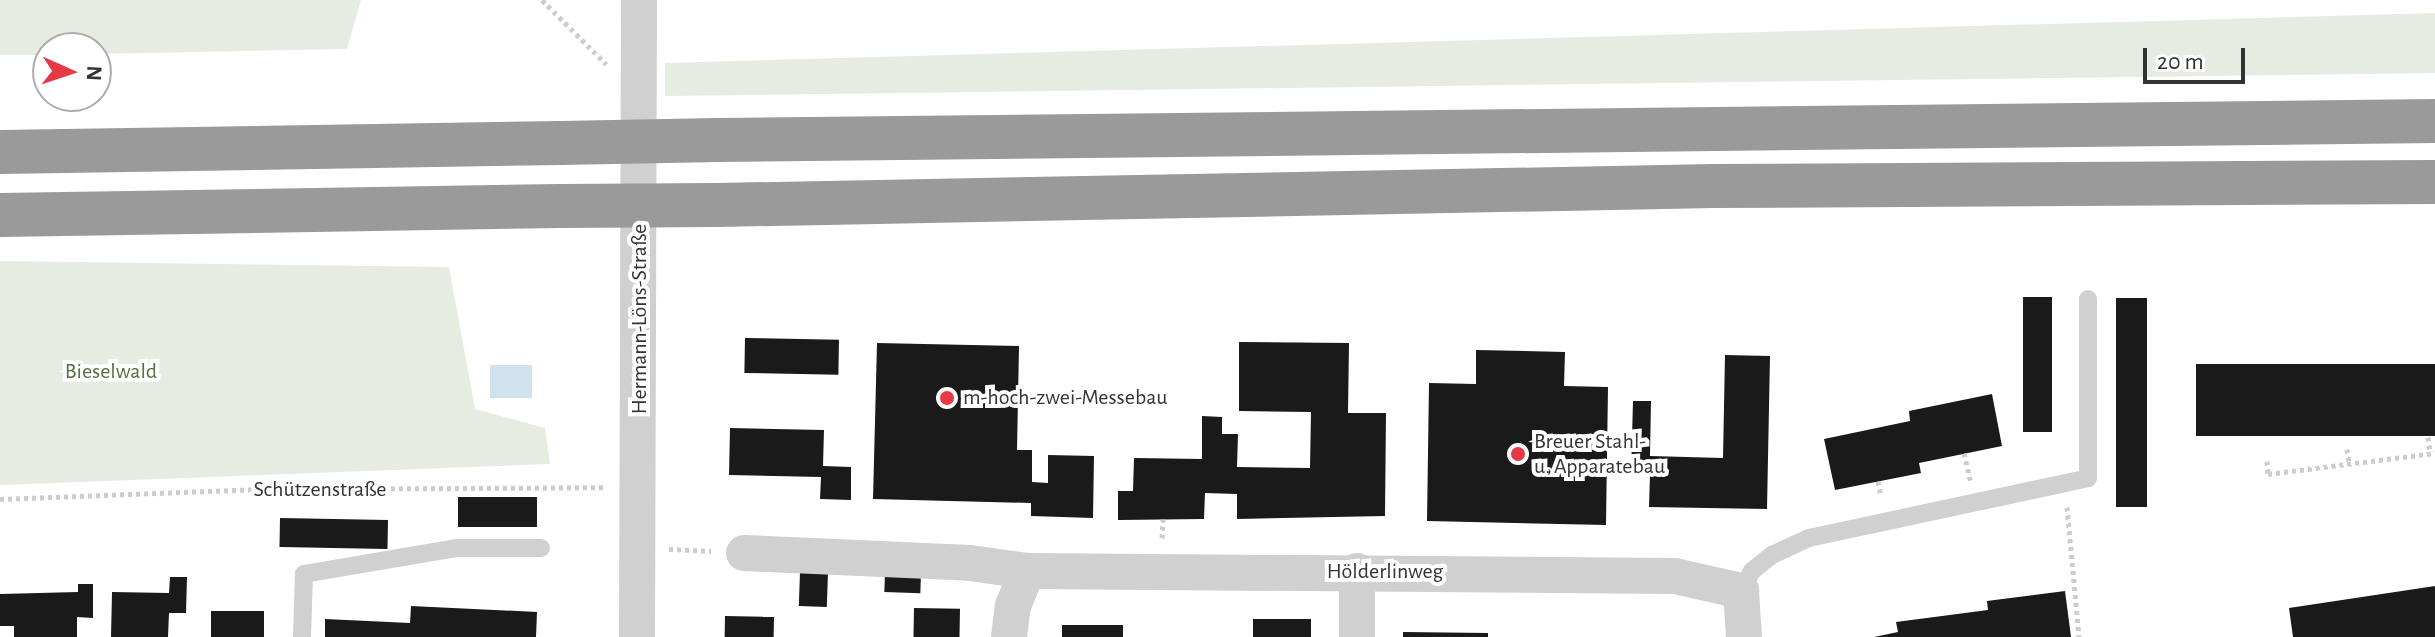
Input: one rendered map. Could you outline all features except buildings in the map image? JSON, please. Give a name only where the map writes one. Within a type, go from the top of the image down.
[{"type":"highway","points":[[0,152],[718,140],[2435,121]]},
{"type":"highway","points":[[0,215],[1698,186],[2435,182]]},
{"type":"street","name":"Hermann-Löns-Straße","points":[[637,637],[640,485],[639,0]]},
{"type":"street","name":"Hölderlinweg","points":[[744,553],[970,563],[1027,571],[1357,571],[1675,576],[1741,591]]},
{"type":"street","points":[[1009,637],[1013,606],[1027,571]]},
{"type":"street","points":[[1357,571],[1357,637]]},
{"type":"street","points":[[1741,591],[1744,637]]},
{"type":"lane","points":[[1741,591],[1752,571],[1772,555],[1809,538],[2088,478],[2088,299]]},
{"type":"lane","points":[[302,637],[304,574],[456,548],[541,548]]},
{"type":"path","points":[[542,0],[609,67],[640,77]]},
{"type":"path","points":[[2267,461],[2268,474],[2433,452],[2428,437]]},
{"type":"path","points":[[2347,449],[2349,462]]},
{"type":"path","points":[[2065,482],[2079,637]]},
{"type":"path","name":"Schützenstraße","points":[[0,499],[255,489],[640,485]]},
{"type":"path","points":[[666,549],[693,550]]},
{"type":"green space","points":[[0,0],[361,0],[347,49],[112,54],[112,32],[32,32],[32,55],[0,55]]},
{"type":"green space","points":[[2435,13],[2435,73],[665,96],[665,63]]},
{"type":"green space","name":"Bieselwald","points":[[0,261],[449,267],[475,409],[545,428],[550,464],[0,485]]},
{"type":"water","points":[[490,365],[532,365],[532,398],[490,398]]},
{"type":"place","name":"m-hoch-zwei-Messebau","points":[[947,398]]},
{"type":"place","name":"Breuer Stahl- u. Apparatebau","points":[[1518,454]]}]
